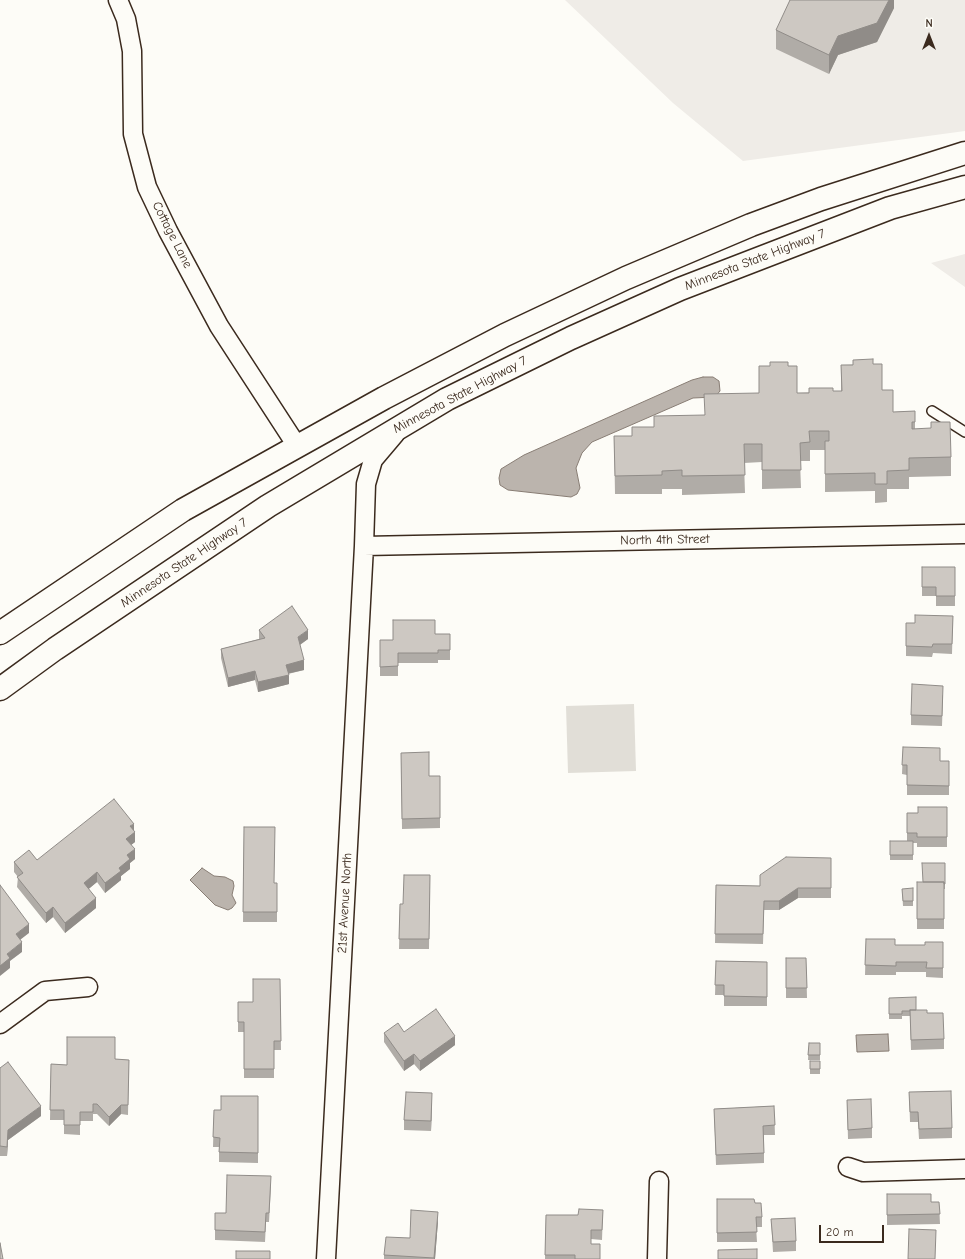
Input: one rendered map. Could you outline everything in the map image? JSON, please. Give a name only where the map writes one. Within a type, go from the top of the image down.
[{"type":"highway","points":[[0,633],[184,510],[446,364],[561,308],[640,272],[751,225],[821,199],[965,153]]},
{"type":"highway","name":"Minnesota State Highway 7","points":[[0,689],[55,649],[268,506],[447,399],[503,371],[680,289],[890,208],[965,187]]},
{"type":"street","name":"Cottage Lane","points":[[118,0],[126,19],[132,51],[133,134],[147,187],[168,231],[219,326],[297,446]]},
{"type":"street","name":"21st Avenue North","points":[[326,1259],[366,484],[373,460],[403,425]]},
{"type":"street","name":"North 4th Street","points":[[364,546],[965,534]]},
{"type":"street","points":[[0,1024],[45,991],[88,987]]},
{"type":"street","points":[[848,1167],[862,1172],[965,1169]]},
{"type":"street","points":[[657,1259],[658,1181]]},
{"type":"lane","points":[[932,411],[965,432]]},
{"type":"shaded area","points":[[565,0],[965,0],[965,131],[743,161],[673,103]]},
{"type":"shaded area","points":[[965,254],[965,287],[931,263]]},
{"type":"shaded area","points":[[703,377],[713,377],[719,381],[720,391],[715,397],[693,398],[592,442],[582,453],[576,468],[580,488],[577,494],[571,497],[508,490],[500,485],[499,478],[501,469],[524,455],[692,380]]},
{"type":"shaded area","points":[[634,704],[636,771],[568,773],[566,706]]},
{"type":"shaded area","points":[[202,868],[214,876],[225,877],[233,881],[234,886],[232,895],[236,903],[232,908],[228,910],[215,905],[190,880]]},
{"type":"shaded area","points":[[888,1034],[889,1051],[857,1052],[856,1035]]},
{"type":"building","points":[[790,0],[889,0],[877,23],[838,36],[829,55],[776,30]]},
{"type":"building","points":[[873,359],[873,364],[882,364],[882,390],[893,390],[893,412],[915,411],[915,422],[912,422],[912,429],[931,428],[931,422],[950,422],[951,457],[909,458],[909,470],[887,471],[887,484],[875,484],[875,473],[825,474],[825,441],[829,441],[829,431],[809,431],[810,442],[800,443],[801,470],[762,470],[762,444],[744,444],[745,475],[682,476],[682,470],[662,471],[662,475],[615,476],[614,436],[632,436],[632,427],[654,427],[654,416],[705,415],[704,394],[759,393],[759,366],[770,366],[770,362],[788,362],[788,366],[797,366],[797,393],[809,393],[809,388],[833,388],[833,391],[842,391],[841,365],[853,365],[853,360]]},
{"type":"building","points":[[922,567],[955,567],[955,596],[936,596],[936,587],[922,587]]},
{"type":"building","points":[[292,606],[308,630],[298,637],[304,660],[286,665],[289,675],[258,682],[255,671],[228,678],[221,649],[265,638],[259,630]]},
{"type":"building","points":[[915,615],[953,616],[952,644],[933,644],[932,647],[906,646],[906,623],[915,623]]},
{"type":"building","points":[[393,620],[435,620],[435,634],[450,634],[450,650],[438,650],[438,653],[398,653],[398,666],[380,667],[380,640],[393,640]]},
{"type":"building","points":[[912,684],[943,686],[942,716],[911,715]]},
{"type":"building","points":[[903,747],[940,748],[940,761],[949,761],[949,786],[907,785],[907,765],[902,765]]},
{"type":"building","points":[[429,752],[429,776],[440,776],[440,818],[402,819],[401,753]]},
{"type":"building","points":[[114,799],[134,824],[130,826],[135,832],[126,839],[135,849],[127,855],[130,859],[119,868],[121,871],[105,883],[97,872],[84,883],[96,898],[65,923],[53,907],[46,913],[17,877],[23,873],[14,862],[29,850],[37,860]]},
{"type":"building","points":[[918,807],[947,807],[947,837],[917,837],[917,833],[907,833],[907,813],[918,813]]},
{"type":"building","points":[[244,827],[275,827],[274,883],[277,883],[277,912],[243,912]]},
{"type":"building","points":[[890,841],[913,841],[913,855],[890,855]]},
{"type":"building","points":[[786,857],[831,858],[831,888],[798,888],[779,901],[764,901],[763,934],[715,934],[716,885],[760,886],[760,875]]},
{"type":"building","points":[[922,863],[945,863],[945,884],[944,882],[923,882]]},
{"type":"building","points":[[404,875],[430,875],[429,939],[399,939],[400,904],[403,904]]},
{"type":"building","points":[[917,882],[944,882],[944,919],[917,919]]},
{"type":"building","points":[[0,885],[29,924],[16,934],[22,942],[7,954],[10,958],[0,966]]},
{"type":"building","points":[[913,888],[913,901],[903,901],[902,889]]},
{"type":"building","points":[[866,939],[895,939],[895,945],[925,945],[925,942],[943,942],[943,968],[926,968],[927,962],[896,962],[896,966],[865,965]]},
{"type":"building","points":[[786,958],[806,958],[807,988],[786,988]]},
{"type":"building","points":[[716,961],[767,962],[767,997],[724,996],[724,985],[715,985]]},
{"type":"building","points":[[253,979],[280,979],[281,1041],[274,1041],[274,1069],[244,1069],[244,1022],[238,1022],[238,1002],[253,1002]]},
{"type":"building","points":[[916,997],[916,1010],[902,1011],[902,1014],[889,1014],[889,998]]},
{"type":"building","points":[[436,1009],[455,1036],[420,1061],[414,1054],[404,1061],[384,1033],[398,1023],[404,1032]]},
{"type":"building","points":[[910,1010],[927,1010],[927,1013],[943,1013],[944,1039],[911,1040]]},
{"type":"building","points":[[67,1037],[115,1037],[115,1059],[129,1060],[128,1105],[121,1105],[109,1117],[97,1104],[93,1104],[93,1112],[80,1112],[80,1125],[64,1125],[64,1110],[50,1110],[51,1064],[67,1065]]},
{"type":"building","points":[[809,1043],[820,1043],[820,1055],[808,1055]]},
{"type":"building","points":[[810,1061],[820,1061],[820,1069],[810,1069]]},
{"type":"building","points":[[8,1062],[41,1106],[8,1130],[7,1147],[0,1146],[0,1068]]},
{"type":"building","points":[[951,1091],[952,1128],[919,1129],[918,1112],[910,1112],[909,1092]]},
{"type":"building","points":[[406,1092],[432,1093],[431,1121],[404,1120]]},
{"type":"building","points":[[221,1096],[258,1096],[258,1153],[219,1152],[220,1138],[213,1137],[214,1110],[221,1110]]},
{"type":"building","points":[[871,1099],[872,1128],[848,1130],[847,1100]]},
{"type":"building","points":[[774,1106],[775,1125],[763,1126],[764,1153],[716,1155],[714,1109]]},
{"type":"building","points":[[227,1175],[271,1176],[269,1213],[266,1213],[265,1232],[215,1230],[215,1213],[226,1213]]},
{"type":"building","points":[[887,1194],[931,1194],[931,1202],[939,1202],[940,1214],[887,1215]]},
{"type":"building","points":[[717,1199],[754,1199],[755,1203],[761,1203],[762,1217],[756,1217],[757,1232],[717,1233]]},
{"type":"building","points":[[579,1209],[603,1210],[602,1230],[591,1230],[591,1244],[600,1244],[600,1259],[575,1259],[575,1255],[545,1255],[546,1215],[578,1215]]},
{"type":"building","points":[[411,1210],[438,1212],[434,1258],[384,1255],[386,1237],[410,1238]]},
{"type":"building","points":[[795,1218],[796,1241],[773,1242],[771,1219]]},
{"type":"building","points":[[909,1229],[936,1230],[935,1259],[908,1259]]},
{"type":"building","points":[[0,1243],[3,1259],[0,1259]]},
{"type":"building","points":[[757,1249],[757,1259],[718,1259],[718,1250]]},
{"type":"building","points":[[236,1251],[270,1251],[270,1259],[236,1259]]}]
